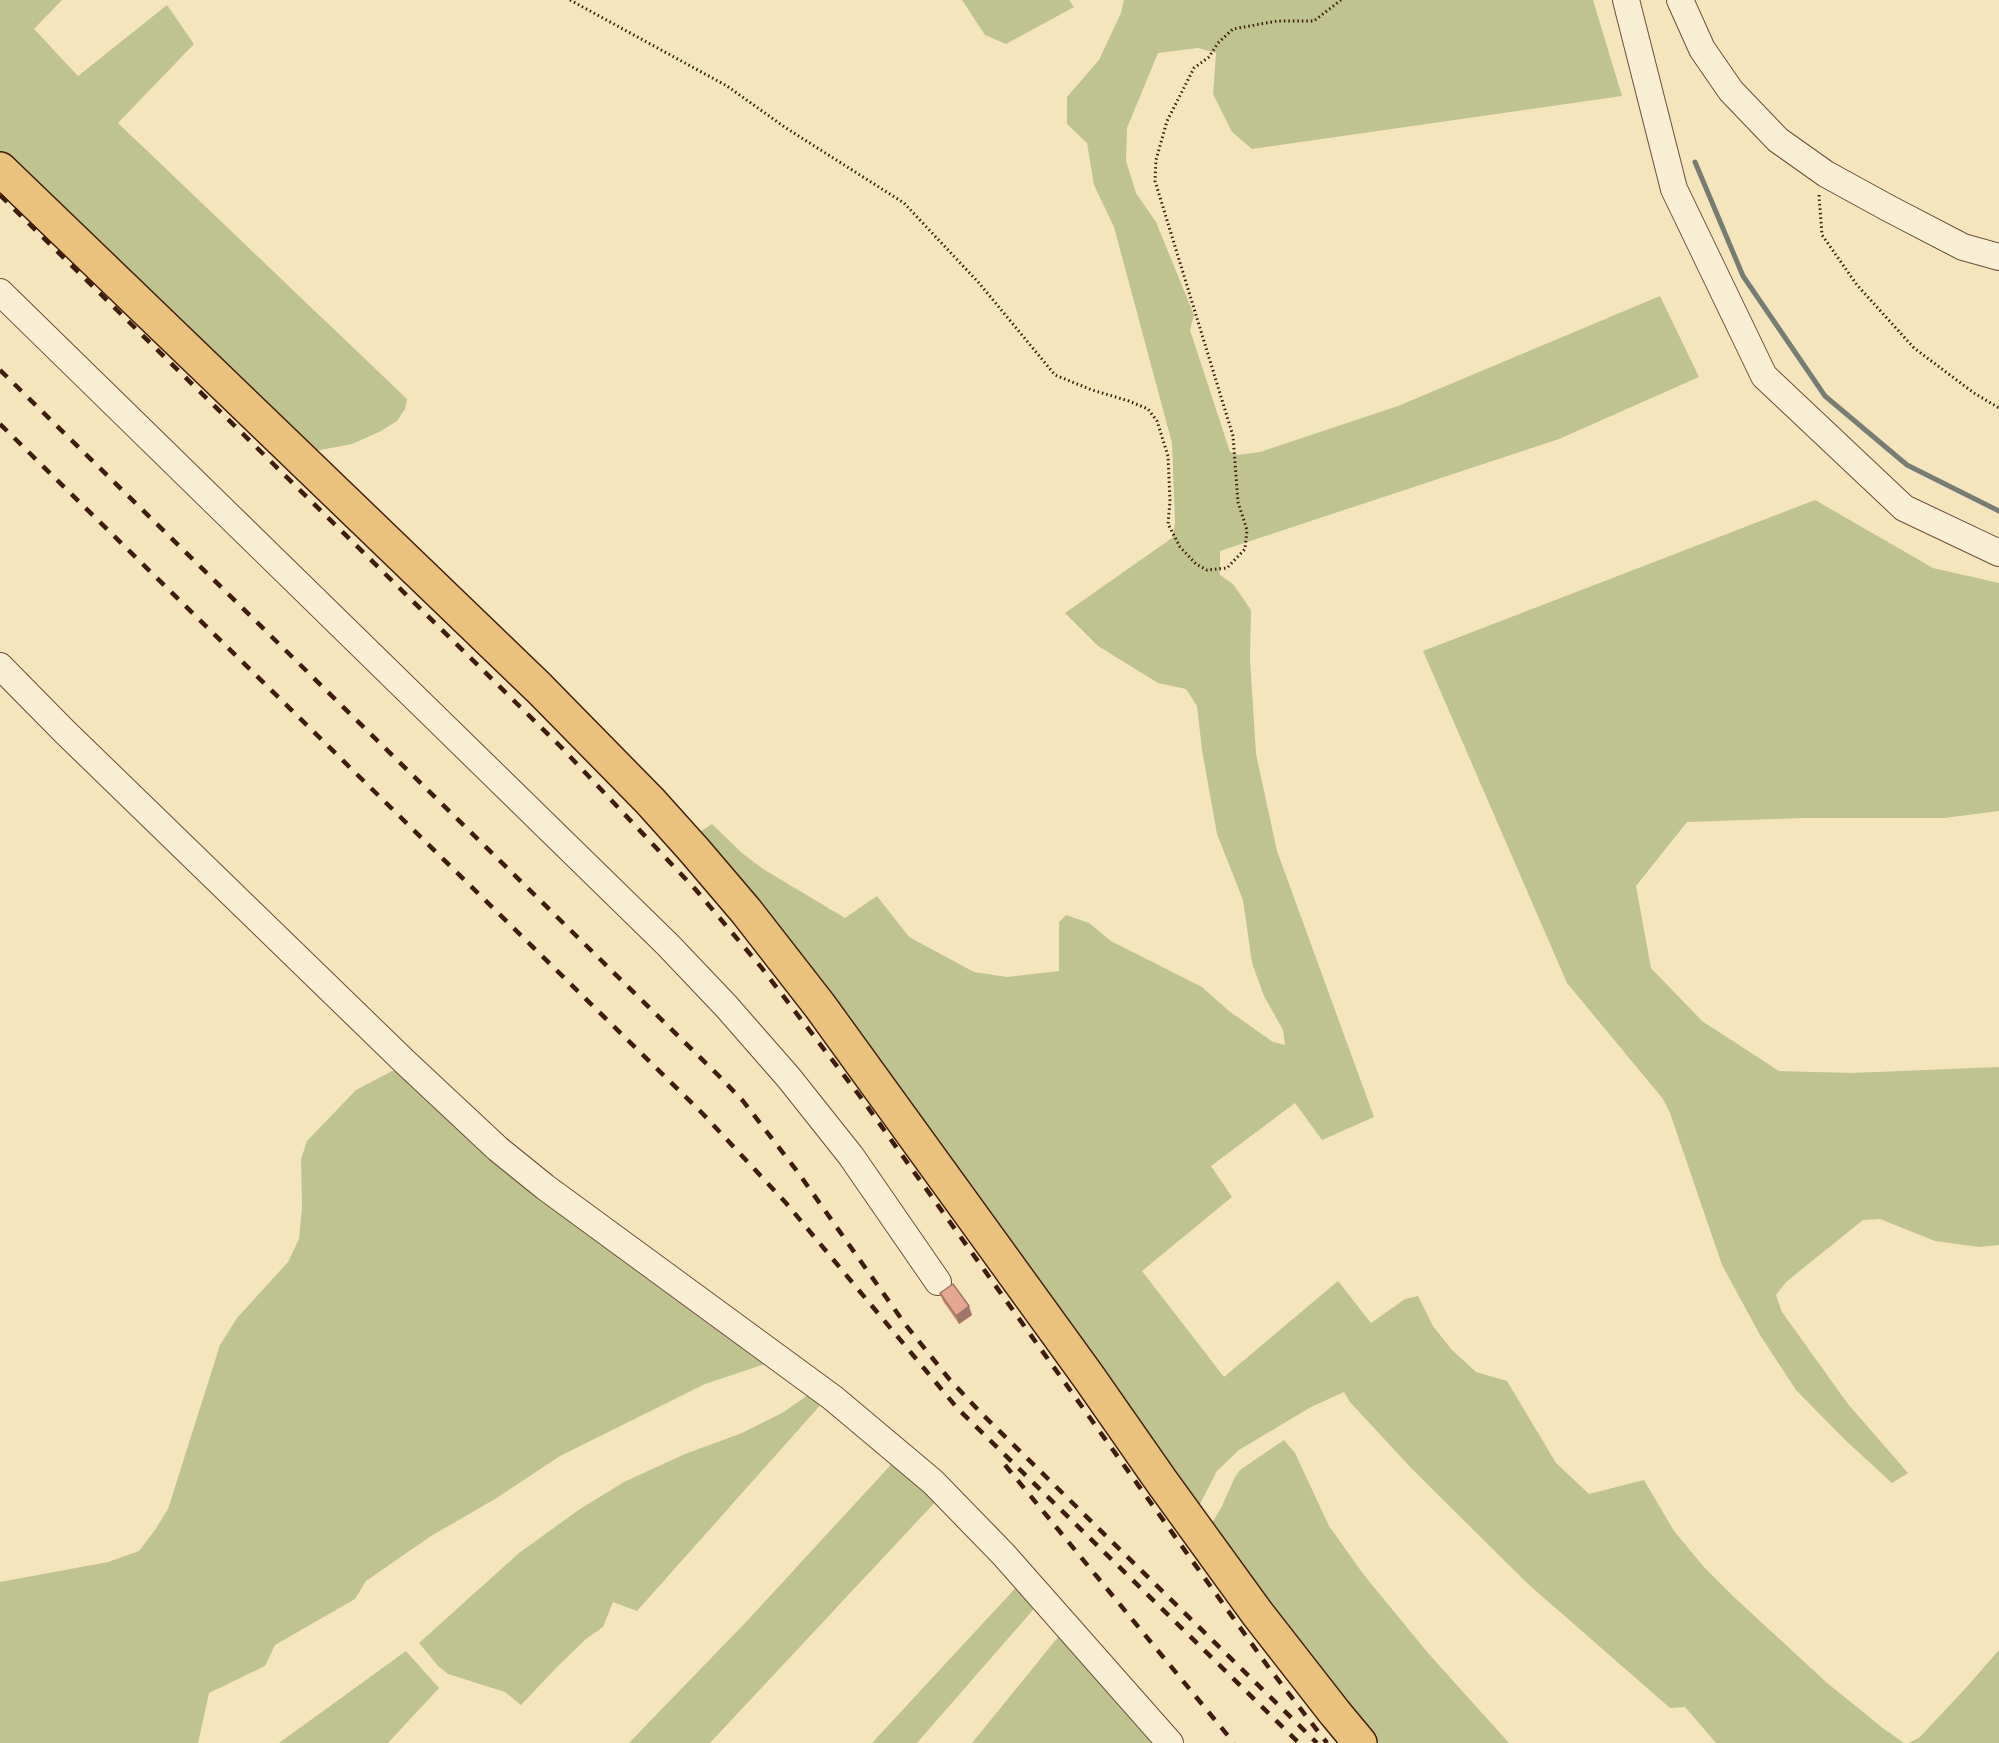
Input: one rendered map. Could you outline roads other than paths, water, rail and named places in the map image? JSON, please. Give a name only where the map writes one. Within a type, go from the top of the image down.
[{"type":"main road","points":[[0,170],[539,688],[650,801],[694,850],[746,911],[820,1006],[1250,1604],[1360,1743]]},
{"type":"lane","points":[[1626,0],[1674,189],[1764,376],[1904,508],[1999,553]]},
{"type":"lane","points":[[1680,0],[1702,49],[1731,91],[1778,140],[1826,174],[1963,247],[1999,257]]},
{"type":"lane","points":[[0,292],[59,347],[668,945],[726,1006],[789,1078],[851,1156],[938,1282]]},
{"type":"lane","points":[[0,666],[405,1062],[498,1149],[573,1208],[833,1398],[933,1482],[1004,1556],[1170,1743]]},
{"type":"waterway","points":[[1695,162],[1743,276],[1825,396],[1907,465],[1999,511]]},
{"type":"railway","points":[[0,195],[561,747],[696,890],[761,967],[859,1095],[1269,1668],[1327,1743]]},
{"type":"railway","points":[[0,370],[743,1101],[797,1171],[905,1324],[950,1380],[1317,1743]]},
{"type":"railway","points":[[0,424],[703,1114],[786,1203],[958,1409],[1299,1743]]},
{"type":"railway","points":[[1005,1465],[1234,1743]]}]
